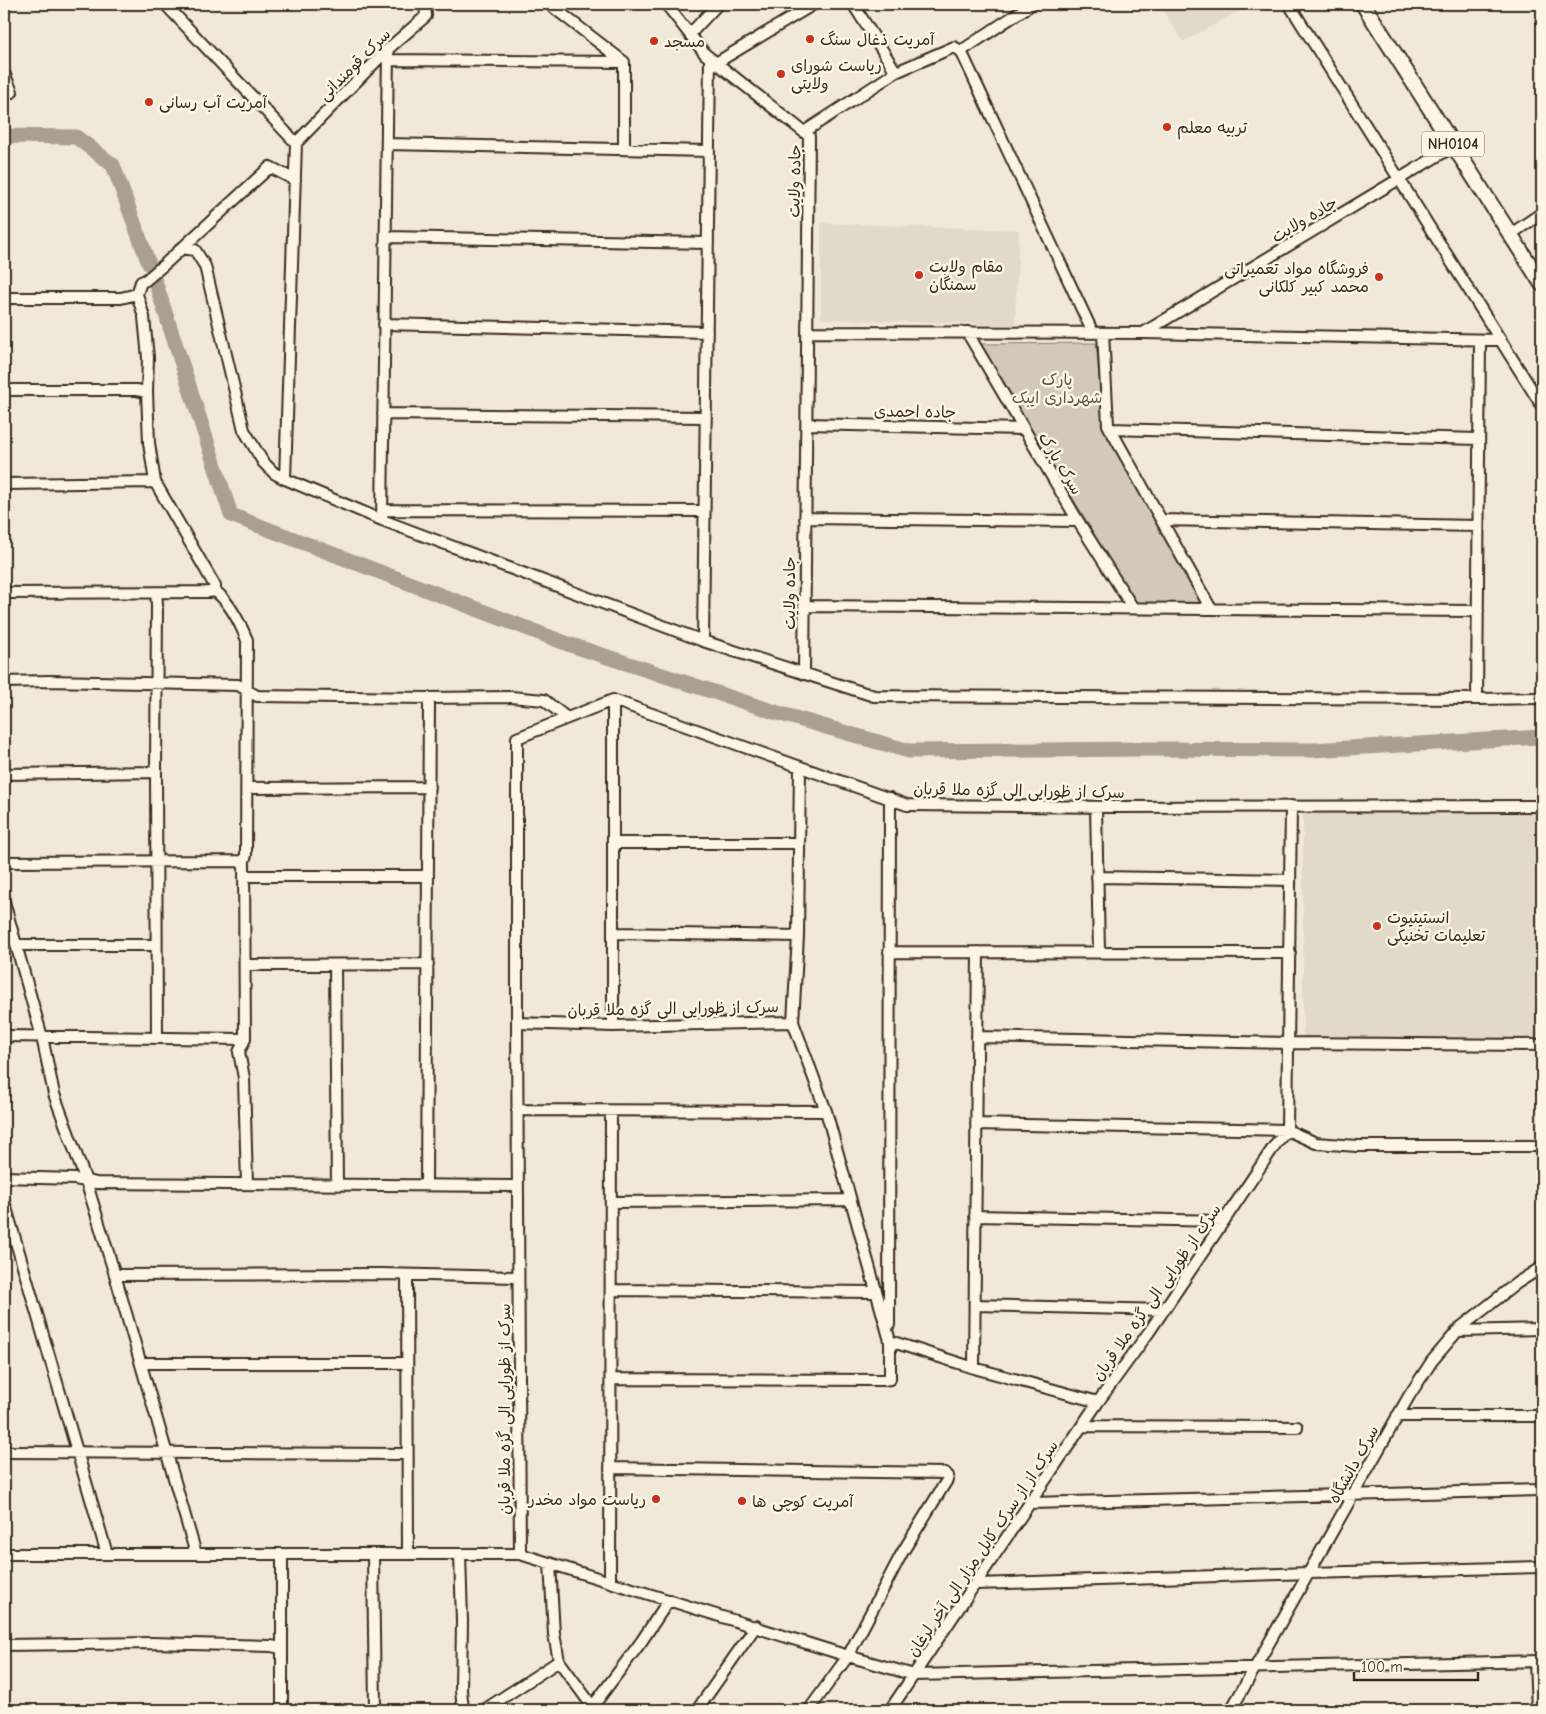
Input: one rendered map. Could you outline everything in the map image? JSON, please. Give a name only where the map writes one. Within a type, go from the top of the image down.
[{"type":"highway","name":"NH0104","points":[[1363,4],[1542,284]]},
{"type":"street","points":[[165,4],[296,143],[284,479]]},
{"type":"street","name":"سرک قومندانی","points":[[296,143],[426,16],[425,4]]},
{"type":"street","points":[[549,4],[624,62]]},
{"type":"street","name":"جاده ولایت","points":[[666,4],[705,54],[809,136],[804,674]]},
{"type":"street","points":[[690,34],[718,4]]},
{"type":"street","points":[[703,641],[709,151],[713,61],[814,4]]},
{"type":"street","points":[[853,4],[860,18],[896,72]]},
{"type":"street","points":[[961,51],[1032,4]]},
{"type":"street","points":[[1289,4],[1542,406]]},
{"type":"street","points":[[804,132],[896,72],[954,47],[961,51],[1098,333],[1108,425],[1211,609]]},
{"type":"street","points":[[382,515],[388,54],[624,62]]},
{"type":"street","points":[[624,62],[624,148]]},
{"type":"street","points":[[4,73],[12,92]]},
{"type":"street","points":[[387,144],[709,151]]},
{"type":"street","name":"جاده ولایت","points":[[1143,333],[1454,146]]},
{"type":"street","points":[[247,1184],[244,1078],[239,1052],[245,1039],[244,860],[246,855],[247,788],[247,640],[221,595],[215,590],[215,586],[155,482],[150,443],[147,392],[148,358],[144,317],[137,294],[141,282],[146,280],[270,167],[295,180]]},
{"type":"street","points":[[1511,234],[1542,213]]},
{"type":"street","points":[[386,237],[708,243]]},
{"type":"street","points":[[181,248],[196,250],[205,266],[244,430],[263,462],[274,473],[284,479],[382,515],[703,641],[874,696],[1542,698]]},
{"type":"street","points":[[4,298],[122,298],[137,294]]},
{"type":"street","points":[[384,324],[706,332]]},
{"type":"street","points":[[807,332],[1143,333],[1502,340]]},
{"type":"street","name":"سرک پارک","points":[[966,332],[1078,522],[1133,608]]},
{"type":"street","points":[[1477,699],[1480,340]]},
{"type":"street","points":[[4,390],[136,390],[147,392]]},
{"type":"street","points":[[383,414],[706,417]]},
{"type":"street","name":"جاده احمدی","points":[[807,424],[1024,429]]},
{"type":"street","points":[[1110,429],[1479,439]]},
{"type":"street","points":[[4,484],[155,482]]},
{"type":"street","points":[[382,515],[704,511]]},
{"type":"street","points":[[805,518],[1078,522]]},
{"type":"street","points":[[1161,520],[1478,526]]},
{"type":"street","points":[[4,593],[156,593],[208,592],[215,590]]},
{"type":"street","points":[[156,593],[157,1038]]},
{"type":"street","points":[[804,606],[1478,611]]},
{"type":"street","points":[[4,682],[238,685],[257,696],[511,697],[544,700],[567,718]]},
{"type":"street","points":[[426,1185],[428,698]]},
{"type":"street","points":[[612,700],[613,1026]]},
{"type":"street","name":"سرک از ظورایی الی گزه ملا قربان","points":[[520,1554],[517,738],[612,700],[907,804],[1542,806]]},
{"type":"street","points":[[794,1022],[798,936],[800,767]]},
{"type":"street","points":[[4,774],[156,772]]},
{"type":"street","points":[[247,788],[429,787]]},
{"type":"street","points":[[610,1379],[890,1379],[890,798]]},
{"type":"street","points":[[1096,806],[1098,952]]},
{"type":"street","points":[[1287,1130],[1291,806]]},
{"type":"street","points":[[613,844],[799,843]]},
{"type":"street","points":[[4,862],[244,860]]},
{"type":"street","points":[[244,876],[427,876]]},
{"type":"street","points":[[1096,877],[1290,880]]},
{"type":"street","points":[[4,902],[42,1037],[54,1094],[86,1181],[142,1363],[196,1554]]},
{"type":"street","points":[[614,933],[798,936]]},
{"type":"street","points":[[16,944],[156,945]]},
{"type":"street","points":[[889,952],[1290,953]]},
{"type":"street","points":[[974,1368],[978,952]]},
{"type":"street","points":[[335,964],[337,1184]]},
{"type":"street","points":[[245,965],[428,964]]},
{"type":"street","name":"سرک از ظورایی الی گزه ملا قربان","points":[[517,1023],[613,1026],[794,1022],[826,1111],[889,1338],[974,1368],[1098,1402],[1164,1310],[1276,1142],[1287,1130]]},
{"type":"street","points":[[4,1036],[245,1039]]},
{"type":"street","points":[[977,1037],[1289,1043],[1542,1045]]},
{"type":"street","points":[[517,1110],[826,1111]]},
{"type":"street","points":[[610,1582],[611,1111]]},
{"type":"street","points":[[976,1124],[1287,1130],[1316,1143],[1357,1146],[1542,1146]]},
{"type":"street","points":[[4,1176],[75,1179],[96,1183],[518,1186]]},
{"type":"street","points":[[611,1202],[850,1200]]},
{"type":"street","points":[[4,1201],[107,1554]]},
{"type":"street","points":[[976,1216],[1224,1221]]},
{"type":"street","name":"سرک دانشگاه","points":[[1231,1710],[1397,1416],[1432,1361],[1458,1331],[1517,1283],[1542,1267]]},
{"type":"street","points":[[115,1275],[381,1274],[518,1277]]},
{"type":"street","points":[[407,1275],[408,1554]]},
{"type":"street","points":[[611,1290],[876,1292]]},
{"type":"street","points":[[975,1306],[1164,1310]]},
{"type":"street","points":[[1458,1331],[1542,1329]]},
{"type":"street","points":[[142,1363],[407,1363]]},
{"type":"street","name":"سرک از از سرک کابل مزار الی آخر لرغان","points":[[895,1708],[914,1675],[1098,1402]]},
{"type":"street","points":[[1397,1416],[1542,1416]]},
{"type":"street","points":[[1082,1426],[1297,1427]]},
{"type":"street","points":[[4,1452],[408,1454]]},
{"type":"street","points":[[610,1468],[945,1473],[948,1476],[902,1553],[848,1656],[809,1710]]},
{"type":"street","points":[[1030,1503],[1542,1490]]},
{"type":"street","points":[[4,1554],[520,1554],[914,1675],[1539,1661],[1537,1710]]},
{"type":"street","points":[[282,1554],[282,1710]]},
{"type":"street","points":[[373,1554],[375,1710]]},
{"type":"street","points":[[460,1554],[462,1621],[461,1690],[463,1710]]},
{"type":"street","points":[[550,1563],[554,1634],[559,1660],[594,1708],[669,1600]]},
{"type":"street","points":[[976,1584],[1542,1567]]},
{"type":"street","points":[[697,1710],[756,1626]]},
{"type":"street","points":[[4,1645],[152,1643],[270,1646],[281,1648]]},
{"type":"street","points":[[484,1710],[559,1660]]},
{"type":"shaded area","points":[[1159,4],[1251,4],[1183,42]]},
{"type":"shaded area","name":"مقام ولایت سمنگان","points":[[821,223],[1019,230],[1015,325],[821,319]]},
{"type":"shaded area","name":"انستیتیوت تعلیمات تخنیکی","points":[[1542,813],[1542,1038],[1303,1039],[1303,814]]},
{"type":"green space","name":"پارک شهرداری ایبک","points":[[1096,343],[1103,424],[1204,604],[1137,606],[981,344]]},
{"type":"waterway","points":[[4,136],[76,137],[113,165],[149,264]]},
{"type":"waterway","points":[[155,281],[231,515],[568,644],[778,713],[909,751],[1312,750],[1542,737]]},
{"type":"place","name":"آمریت ذغال سنگ","points":[[810,39]]},
{"type":"place","name":"مسجد","points":[[654,41]]},
{"type":"place","name":"ریاست شورای ولایتی","points":[[781,74]]},
{"type":"place","name":"آمریت آب رسانی","points":[[149,102]]},
{"type":"place","name":"تربیه معلم","points":[[1167,127]]},
{"type":"place","name":"مقام ولایت سمنگان","points":[[919,275]]},
{"type":"place","name":"فروشگاه مواد تعمیراتی محمد کبیر کلکانی","points":[[1379,277]]},
{"type":"place","name":"انستیتیوت تعلیمات تخنیکی","points":[[1377,926]]},
{"type":"place","name":"ریاست مواد مخدر","points":[[656,1499]]},
{"type":"place","name":"آمریت کوچی ها","points":[[742,1501]]}]
